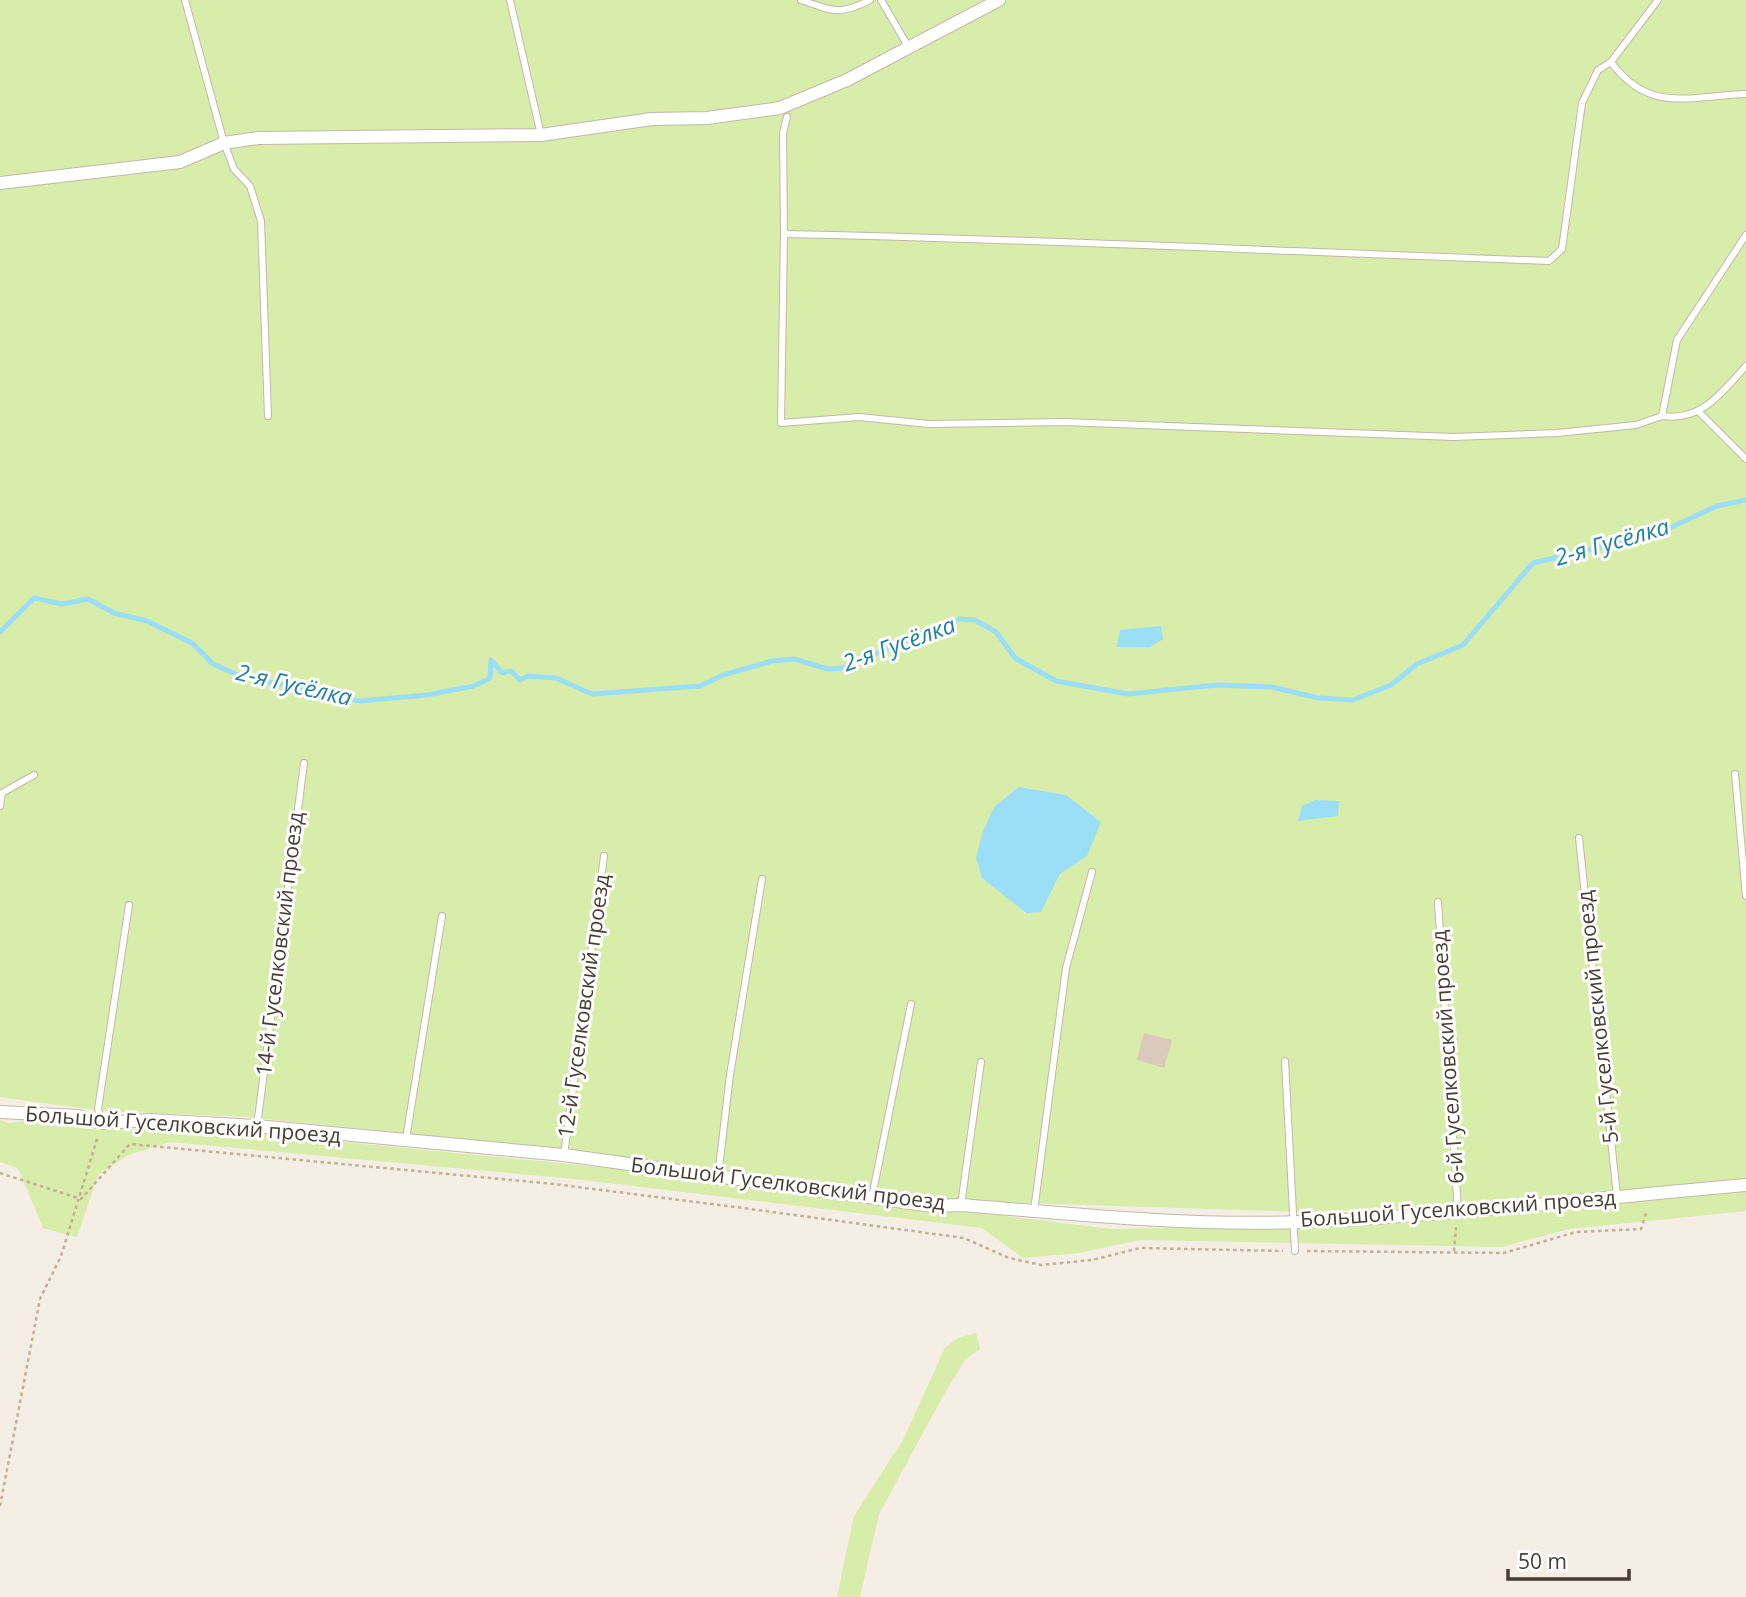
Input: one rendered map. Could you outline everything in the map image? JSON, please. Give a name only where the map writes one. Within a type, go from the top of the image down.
[{"type":"street","points":[[0,183],[180,162],[223,143],[258,138],[541,135],[652,120],[707,118],[780,108],[847,80],[999,0]]},
{"type":"street","name":"Большой Гуселковский проезд","points":[[0,1112],[78,1116],[102,1123],[150,1120],[257,1126],[564,1156],[933,1206],[961,1205],[1128,1219],[1295,1222],[1458,1213],[1746,1185]]},
{"type":"lane","points":[[185,0],[223,143],[234,169],[250,186],[261,221],[268,415]]},
{"type":"lane","points":[[510,0],[541,135]]},
{"type":"lane","points":[[801,0],[826,9],[847,12],[870,0]]},
{"type":"lane","points":[[881,0],[909,48]]},
{"type":"lane","points":[[784,234],[1040,239],[1114,246],[1549,261],[1562,249],[1583,103],[1598,70],[1611,62],[1658,0]]},
{"type":"lane","points":[[1611,62],[1636,89],[1657,99],[1746,94]]},
{"type":"lane","points":[[787,117],[783,133],[781,423],[859,417],[929,424],[1064,422],[1454,438],[1557,433],[1636,425],[1662,416],[1673,418],[1699,412],[1746,366]]},
{"type":"lane","points":[[1662,416],[1677,340],[1746,235]]},
{"type":"lane","points":[[1699,412],[1746,459]]},
{"type":"lane","name":"14-й Гуселковский проезд","points":[[257,1126],[304,763]]},
{"type":"lane","points":[[1735,774],[1746,896]]},
{"type":"lane","points":[[0,806],[2,793],[34,775]]},
{"type":"lane","name":"5-й Гуселковский проезд","points":[[1579,838],[1617,1196]]},
{"type":"lane","name":"12-й Гуселковский проезд","points":[[564,1156],[604,856]]},
{"type":"lane","points":[[1034,1211],[1066,968],[1092,872]]},
{"type":"lane","points":[[718,1176],[732,1062],[762,879]]},
{"type":"lane","name":"6-й Гуселковский проезд","points":[[1438,902],[1458,1213]]},
{"type":"lane","points":[[102,1123],[98,1109],[129,905]]},
{"type":"lane","points":[[406,1141],[442,916]]},
{"type":"lane","points":[[872,1197],[911,1004]]},
{"type":"lane","points":[[1285,1061],[1295,1251]]},
{"type":"lane","points":[[961,1205],[981,1062]]},
{"type":"path","points":[[0,1506],[40,1299],[61,1256],[81,1199],[102,1123]]},
{"type":"path","points":[[81,1199],[130,1144],[554,1184],[743,1208],[964,1238],[1009,1258],[1041,1265],[1092,1260],[1140,1248],[1504,1253],[1576,1232],[1641,1229],[1652,1193]]},
{"type":"path","points":[[0,1173],[81,1199]]},
{"type":"path","points":[[1454,1251],[1458,1213]]},
{"type":"green space","points":[[0,0],[1746,0],[1746,1180],[1451,1207],[1301,1212],[936,1200],[549,1148],[246,1117],[102,1111],[0,1097]],"holes":[[[1019,787],[1065,795],[1092,815],[1087,856],[1060,874],[1041,912],[1025,913],[1001,892],[995,806]]]},
{"type":"green space","points":[[0,1120],[8,1123],[35,1120],[94,1127],[260,1134],[641,1171],[1112,1229],[1270,1226],[1746,1190],[1746,1211],[1569,1229],[1502,1247],[1140,1240],[1079,1253],[1023,1258],[982,1228],[575,1179],[170,1142],[128,1155],[98,1175],[77,1237],[43,1228],[18,1168],[0,1162]]},
{"type":"green space","points":[[976,1333],[980,1349],[965,1360],[879,1514],[860,1597],[837,1597],[854,1516],[903,1440],[945,1348],[958,1338]]},
{"type":"water","points":[[1161,626],[1163,639],[1150,647],[1117,647],[1120,630]]},
{"type":"water","points":[[1019,787],[1066,795],[1101,822],[1087,856],[1060,874],[1041,912],[1026,913],[982,878],[976,858],[983,831],[995,806]]},
{"type":"water","points":[[1315,800],[1339,801],[1338,816],[1298,821],[1302,806]]},
{"type":"building","points":[[1144,1033],[1172,1040],[1164,1068],[1137,1060]]},
{"type":"waterway","name":"2-я Гусёлка","points":[[0,632],[34,598],[62,604],[88,599],[114,613],[147,621],[192,643],[213,664],[240,676],[360,701],[427,695],[474,686],[490,678],[491,660],[502,673],[511,671],[520,680],[528,676],[556,678],[592,694],[700,686],[723,675],[772,661],[794,659],[828,669],[842,668],[959,619],[975,620],[996,632],[1015,658],[1056,681],[1128,694],[1217,685],[1272,687],[1318,698],[1353,700],[1391,685],[1417,664],[1463,645],[1533,563],[1656,534],[1717,506],[1746,500]]}]
